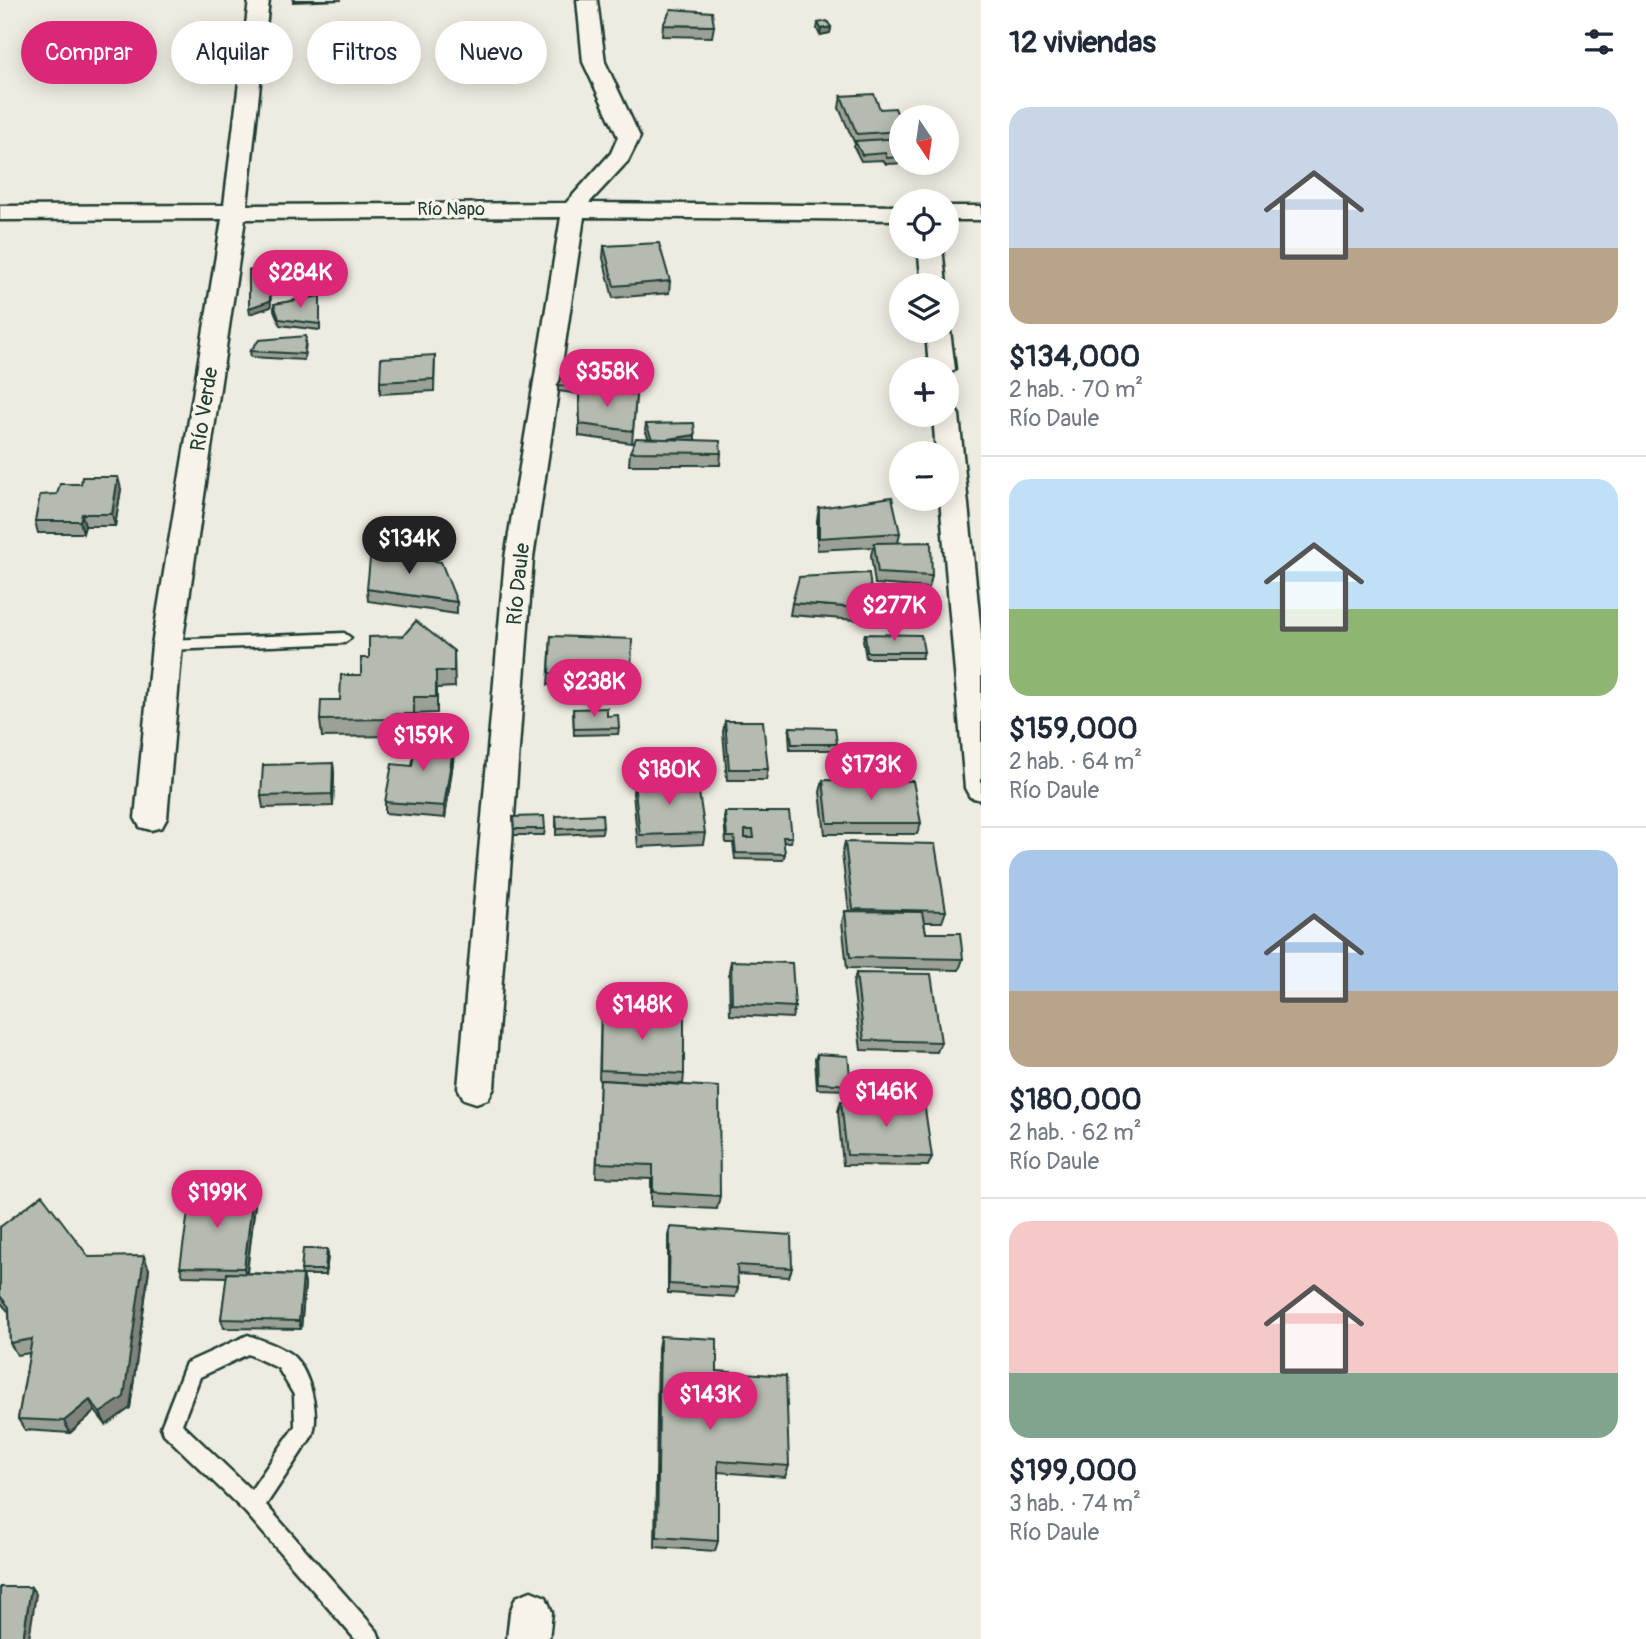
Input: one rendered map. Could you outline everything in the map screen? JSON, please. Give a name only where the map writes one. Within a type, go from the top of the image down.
[{"type":"street","name":"Río Verde","points":[[151,818],[167,645],[235,209],[259,0]]},
{"type":"street","points":[[575,209],[581,194],[627,148],[629,137],[594,62],[587,0]]},
{"type":"street","name":"Río Napo","points":[[0,213],[235,209],[889,213]]},
{"type":"street","name":"Río Daule","points":[[476,1088],[519,558],[575,209]]},
{"type":"street","points":[[959,213],[981,213]]},
{"type":"street","points":[[947,427],[981,788]]},
{"type":"lane","points":[[167,645],[344,638]]},
{"type":"lane","points":[[253,1506],[305,1429],[304,1394],[285,1361],[248,1344],[193,1370],[171,1427],[253,1506],[369,1639]]},
{"type":"building","points":[[671,9],[712,12],[714,26],[663,25]]},
{"type":"building","points":[[827,21],[831,27],[821,29],[818,23]]},
{"type":"building","points":[[874,94],[880,109],[889,108],[889,132],[857,134],[841,96]]},
{"type":"building","points":[[889,139],[889,158],[885,153],[862,155],[855,141]]},
{"type":"building","points":[[659,243],[670,281],[614,286],[604,246]]},
{"type":"building","points":[[249,270],[270,276],[270,301],[249,308]]},
{"type":"building","points":[[320,296],[320,324],[279,319],[274,304]]},
{"type":"building","points":[[306,336],[304,354],[250,351],[259,340]]},
{"type":"building","points":[[435,355],[434,379],[380,382],[381,358]]},
{"type":"building","points":[[567,368],[602,368],[602,390],[558,385]]},
{"type":"building","points":[[579,388],[636,395],[633,431],[580,424]]},
{"type":"building","points":[[694,423],[695,435],[668,439],[652,439],[646,424]]},
{"type":"building","points":[[636,438],[720,441],[721,453],[630,452]]},
{"type":"building","points":[[82,477],[118,477],[112,514],[82,514],[80,521],[35,521],[40,495],[57,494],[60,484],[81,484]]},
{"type":"building","points":[[889,497],[889,511],[895,511],[900,533],[819,538],[819,508]]},
{"type":"building","points":[[931,542],[932,576],[878,573],[874,543]]},
{"type":"building","points":[[371,549],[441,562],[457,602],[367,589]]},
{"type":"building","points":[[869,573],[873,609],[792,603],[799,577]]},
{"type":"building","points":[[416,621],[454,651],[454,671],[436,671],[436,697],[414,697],[414,714],[393,714],[394,719],[320,720],[321,700],[340,700],[341,675],[361,675],[361,658],[369,658],[369,637],[403,636]]},
{"type":"building","points":[[865,634],[921,635],[924,652],[867,652]]},
{"type":"building","points":[[551,636],[632,639],[631,676],[549,673]]},
{"type":"building","points":[[607,708],[607,716],[618,715],[619,728],[574,729],[573,709]]},
{"type":"building","points":[[725,721],[763,721],[768,769],[729,769]]},
{"type":"building","points":[[790,727],[835,728],[837,744],[792,744]]},
{"type":"building","points":[[417,734],[455,737],[444,806],[385,802],[392,764],[412,766]]},
{"type":"building","points":[[333,763],[332,794],[261,796],[263,765]]},
{"type":"building","points":[[697,779],[705,833],[640,835],[634,781]]},
{"type":"building","points":[[823,780],[913,781],[921,823],[828,823]]},
{"type":"building","points":[[725,812],[789,812],[792,837],[783,837],[785,854],[736,853],[734,837],[727,837]],"holes":[[[745,830],[753,830],[754,838],[745,838]]]},
{"type":"building","points":[[602,814],[603,827],[557,829],[556,816]]},
{"type":"building","points":[[544,816],[545,829],[514,829],[513,817]]},
{"type":"building","points":[[845,842],[935,844],[946,911],[853,909]]},
{"type":"building","points":[[845,911],[922,912],[926,933],[960,933],[963,959],[850,957]]},
{"type":"building","points":[[731,961],[792,963],[795,1007],[732,1004]]},
{"type":"building","points":[[856,973],[931,974],[941,1042],[864,1040]]},
{"type":"building","points":[[601,1011],[684,1014],[684,1074],[600,1070]]},
{"type":"building","points":[[817,1054],[848,1056],[851,1085],[818,1083]]},
{"type":"building","points":[[600,1080],[719,1087],[720,1196],[653,1192],[653,1165],[597,1163]]},
{"type":"building","points":[[841,1101],[924,1102],[932,1157],[847,1155]]},
{"type":"building","points":[[191,1192],[253,1194],[244,1268],[180,1267]]},
{"type":"building","points":[[42,1195],[89,1257],[144,1256],[124,1397],[100,1413],[90,1400],[64,1421],[18,1419],[32,1339],[10,1343],[9,1307],[0,1296],[0,1227]]},
{"type":"building","points":[[670,1227],[791,1235],[792,1268],[737,1265],[738,1288],[669,1284]]},
{"type":"building","points":[[303,1249],[327,1249],[325,1270],[301,1270]]},
{"type":"building","points":[[227,1273],[303,1275],[299,1321],[221,1319]]},
{"type":"building","points":[[660,1336],[717,1339],[717,1371],[786,1376],[789,1466],[718,1461],[718,1541],[657,1537]]},
{"type":"building","points":[[0,1587],[31,1587],[23,1639],[0,1639]]}]
